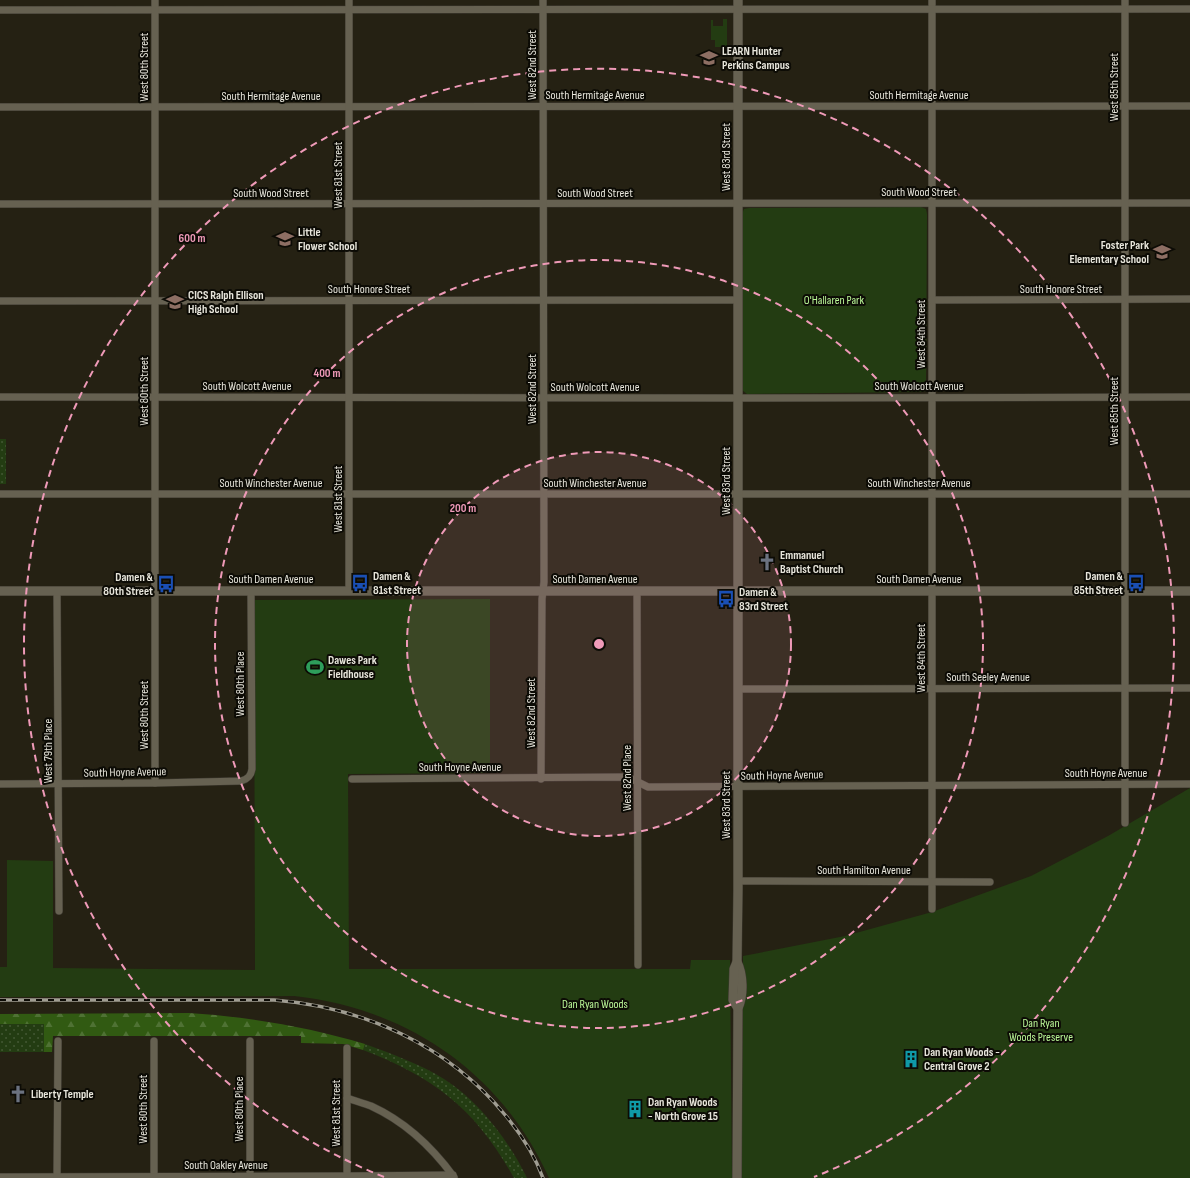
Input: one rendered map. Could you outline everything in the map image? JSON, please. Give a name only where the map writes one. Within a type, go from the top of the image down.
[{"type":"street","name":"West 80th Street","points":[[155,0],[155,783]]},
{"type":"street","name":"West 81st Street","points":[[349,591],[350,0]]},
{"type":"street","name":"West 82nd Street","points":[[542,779],[542,591],[544,582],[543,0]]},
{"type":"street","name":"West 84th Street","points":[[932,0],[932,909]]},
{"type":"street","name":"West 85th Street","points":[[1125,0],[1125,823]]},
{"type":"street","points":[[0,10],[543,9],[738,5],[932,9],[1190,9]]},
{"type":"street","name":"West 83rd Street","points":[[737,1178],[738,1008],[733,1000],[734,969],[737,962],[738,881],[738,5]]},
{"type":"street","name":"South Hermitage Avenue","points":[[0,107],[1190,106]]},
{"type":"street","name":"South Wood Street","points":[[0,204],[1190,203]]},
{"type":"street","name":"South Honore Street","points":[[932,300],[1190,299]]},
{"type":"street","name":"South Honore Street","points":[[0,301],[738,300]]},
{"type":"street","name":"South Wolcott Avenue","points":[[0,397],[738,398],[1190,396]]},
{"type":"street","name":"South Winchester Avenue","points":[[0,494],[1190,494]]},
{"type":"street","name":"South Damen Avenue","points":[[0,591],[1190,591]]},
{"type":"street","name":"West 79th Place","points":[[58,591],[59,911]]},
{"type":"street","name":"West 80th Place","points":[[250,776],[252,769],[251,591]]},
{"type":"street","name":"West 82nd Place","points":[[637,591],[638,966]]},
{"type":"street","name":"South Seeley Avenue","points":[[738,689],[1190,688]]},
{"type":"street","name":"South Hoyne Avenue","points":[[0,784],[155,783],[241,780],[247,779],[250,776]]},
{"type":"street","name":"South Hoyne Avenue","points":[[352,779],[542,779],[628,777],[648,787],[932,784],[1190,784]]},
{"type":"street","name":"South Hamilton Avenue","points":[[738,881],[990,882]]},
{"type":"street","points":[[57,1178],[58,1041]]},
{"type":"street","name":"West 80th Street","points":[[154,1041],[154,1177]]},
{"type":"street","name":"West 80th Place","points":[[250,1041],[250,1177]]},
{"type":"street","name":"West 81st Street","points":[[347,1048],[347,1177]]},
{"type":"street","points":[[347,1098],[369,1105],[400,1122],[427,1144],[439,1156],[454,1176]]},
{"type":"street","name":"South Oakley Avenue","points":[[0,1177],[454,1176]]},
{"type":"green space","points":[[723,19],[727,19],[727,47],[715,47],[715,40],[711,40],[711,20],[713,20],[713,26],[723,26]]},
{"type":"green space","name":"O'Hallaren Park","points":[[921,207],[926,209],[927,214],[926,391],[747,394],[742,390],[742,214],[744,209]]},
{"type":"green space","points":[[0,439],[6,439],[6,484],[0,484]]},
{"type":"green space","name":"Dan Ryan Woods","points":[[490,599],[490,773],[348,774],[349,969],[690,969],[691,960],[730,960],[732,1178],[549,1178],[529,1141],[505,1107],[477,1077],[446,1052],[412,1031],[375,1015],[335,1003],[294,996],[0,997],[0,967],[7,967],[7,860],[53,861],[53,968],[255,970],[254,600]]},
{"type":"green space","name":"Dan Ryan Woods Preserve","points":[[1190,788],[1190,1178],[742,1178],[741,1053],[743,1026],[743,956],[845,936],[932,912],[1031,876],[1108,836]]},
{"type":"green space","points":[[189,1013],[256,1020],[300,1028],[365,1044],[363,1050],[343,1044],[301,1043],[301,1036],[53,1036],[52,1052],[44,1052],[44,1024],[0,1024],[0,1014]]},
{"type":"green space","points":[[0,1024],[44,1024],[44,1052],[0,1052]]},
{"type":"green space","points":[[365,1044],[425,1069],[457,1088],[481,1110],[492,1123],[520,1164],[527,1178],[514,1178],[500,1154],[485,1133],[452,1099],[412,1072],[363,1050]]},
{"type":"railway","points":[[0,1000],[274,1000],[307,1004],[340,1011],[371,1021],[402,1034],[431,1050],[458,1069],[483,1091],[517,1130],[532,1153],[543,1178]]},
{"type":"place","name":"LEARN Hunter Perkins Campus","points":[[709,58]]},
{"type":"place","name":"Little Flower School","points":[[285,239]]},
{"type":"place","name":"Foster Park Elementary School","points":[[1162,252]]},
{"type":"place","name":"CICS Ralph Ellison High School","points":[[175,302]]},
{"type":"place","name":"Emmanuel Baptist Church","points":[[767,562]]},
{"type":"place","name":"Damen & 81st Street","points":[[360,583]]},
{"type":"place","name":"Damen & 85th Street","points":[[1136,583]]},
{"type":"place","name":"Damen & 80th Street","points":[[166,584]]},
{"type":"place","name":"Damen & 83rd Street","points":[[726,599]]},
{"type":"place","name":"Dawes Park Fieldhouse","points":[[315,667]]},
{"type":"place","name":"Dan Ryan Woods - Central Grove 2","points":[[911,1059]]},
{"type":"place","name":"Liberty Temple","points":[[18,1094]]},
{"type":"place","name":"Dan Ryan Woods - North Grove 15","points":[[635,1109]]}]
